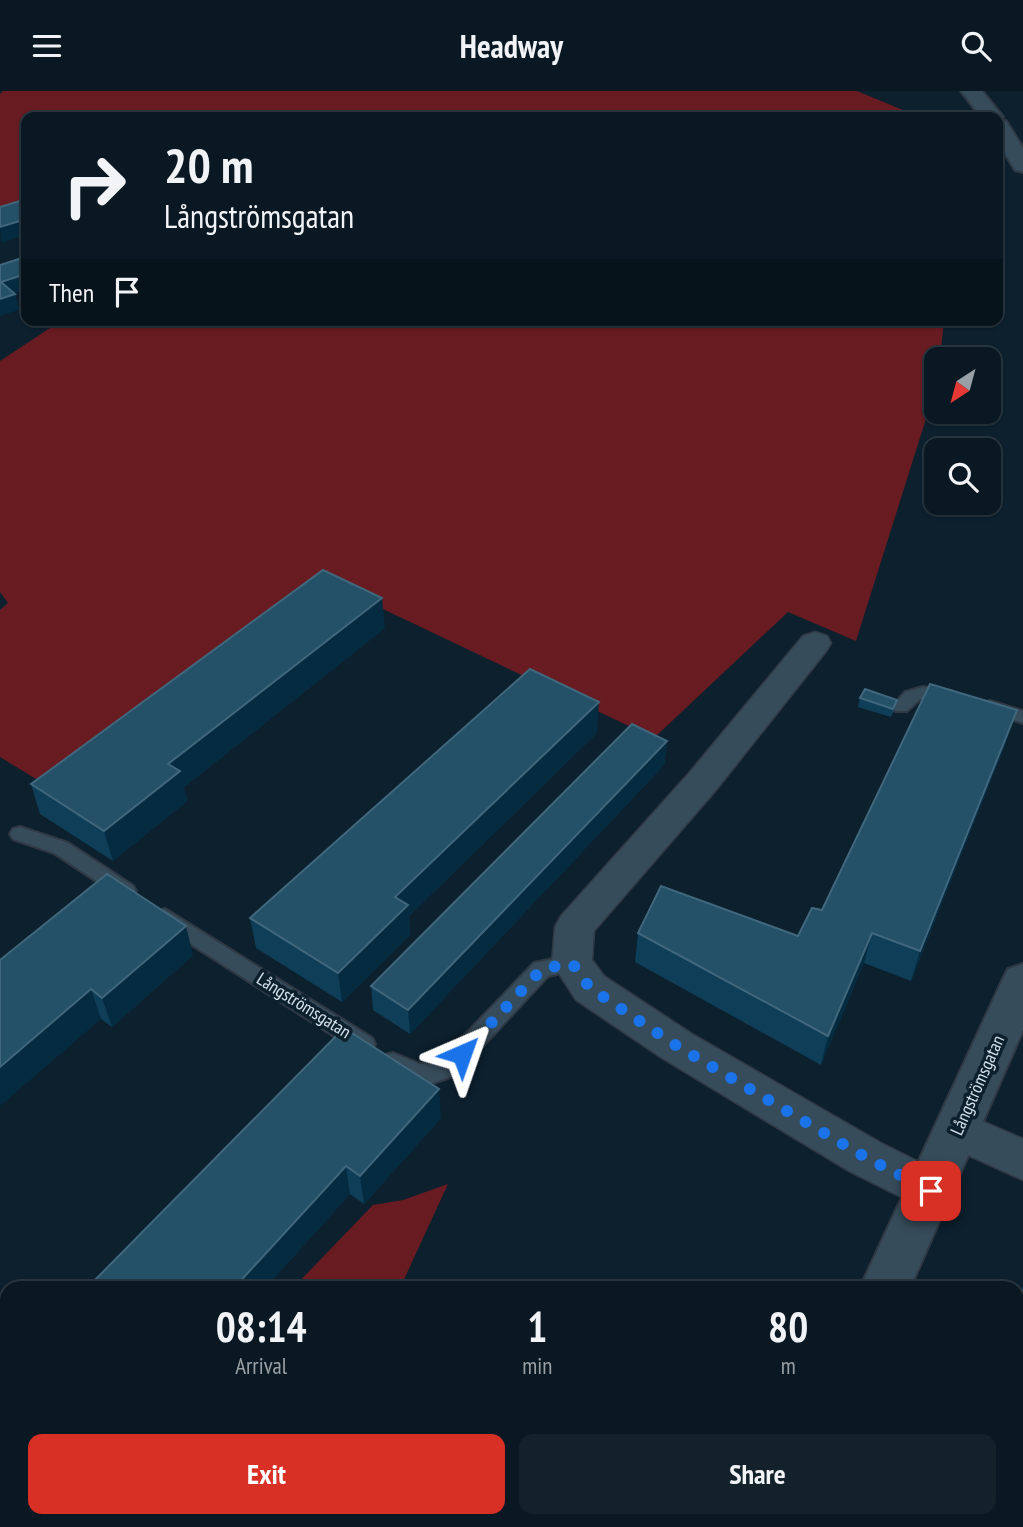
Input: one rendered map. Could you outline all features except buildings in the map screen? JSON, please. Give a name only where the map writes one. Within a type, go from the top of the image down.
[{"type":"street","points":[[971,91],[988,112]]},
{"type":"street","points":[[1003,134],[1023,165]]},
{"type":"street","points":[[816,643],[703,781],[575,927],[572,963],[590,988],[677,1046],[865,1157],[931,1191]]},
{"type":"street","name":"Långströmsgatan","points":[[888,1281],[1023,981]]},
{"type":"street","points":[[957,1129],[1023,1160]]},
{"type":"lane","points":[[901,707],[906,698],[915,693],[930,693],[1023,717]]},
{"type":"lane","name":"Långströmsgatan","points":[[20,834],[61,848],[410,1073],[434,1075],[449,1069],[542,969],[572,963]]},
{"type":"shaded area","points":[[3,91],[857,91],[908,112],[21,112],[21,201],[0,207],[0,94]]},
{"type":"shaded area","points":[[53,326],[943,326],[941,347],[924,347],[924,424],[856,641],[788,612],[654,738],[341,589],[46,785],[0,757],[0,610],[8,603],[0,592],[0,361]]},
{"type":"shaded area","points":[[448,1184],[403,1281],[300,1281],[373,1205],[403,1200]]},
{"type":"route","points":[[462,1054],[542,969],[572,963],[590,988],[677,1046],[865,1157],[931,1191]]}]
